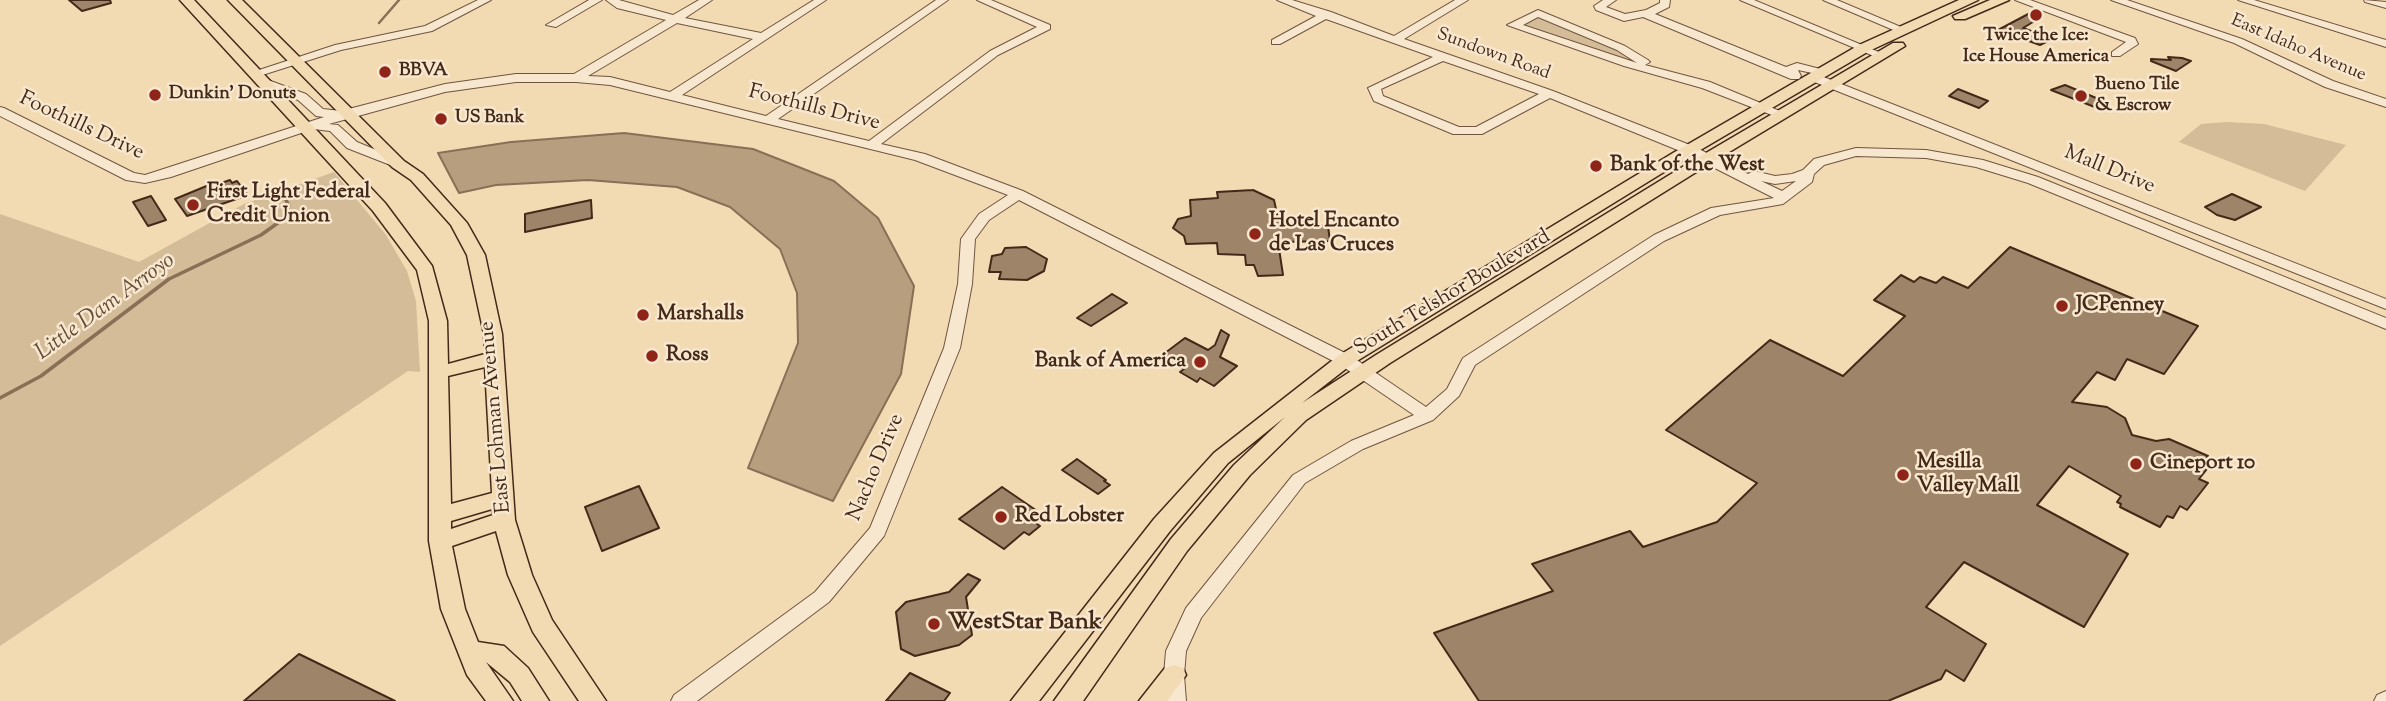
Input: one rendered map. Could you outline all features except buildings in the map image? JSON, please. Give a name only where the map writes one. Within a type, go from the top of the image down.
[{"type":"main road","points":[[187,0],[379,206],[426,270],[438,321],[440,541],[453,609],[476,668],[500,701]]},
{"type":"main road","name":"East Lohman Avenue","points":[[235,0],[398,164],[417,177],[458,223],[476,255],[493,334],[503,509],[520,575],[542,625],[593,701]]},
{"type":"main road","name":"South Telshor Boulevard","points":[[1081,695],[1099,660],[1179,545],[1242,470],[1354,365],[1711,158],[1781,114],[1819,80],[1864,48],[1971,0]]},
{"type":"main road","name":"South Telshor Boulevard","points":[[1024,701],[1141,552],[1222,458],[1245,437],[1690,150],[1764,107],[1819,80],[1880,55],[1941,23],[2002,0]]},
{"type":"main road","points":[[437,373],[495,358]]},
{"type":"main road","points":[[438,516],[503,509]]},
{"type":"main road","points":[[440,541],[503,509]]},
{"type":"main road","points":[[1099,660],[1101,642],[1147,570],[1148,563],[1141,552]]},
{"type":"main road","points":[[470,652],[495,653],[519,675],[536,701]]},
{"type":"main road","points":[[1153,701],[1174,674]]},
{"type":"street","points":[[260,78],[295,60],[339,47],[418,32],[486,0]]},
{"type":"street","points":[[552,25],[597,0]]},
{"type":"street","points":[[611,0],[621,6],[762,37]]},
{"type":"street","points":[[576,78],[707,0]]},
{"type":"street","points":[[672,96],[821,0]]},
{"type":"street","points":[[768,120],[943,0]]},
{"type":"street","points":[[871,145],[994,53],[1046,27],[982,0]]},
{"type":"street","name":"Sundown Road","points":[[1282,0],[1549,94],[1783,189]]},
{"type":"street","points":[[1396,39],[1463,0]]},
{"type":"street","points":[[1611,0],[1599,6],[1600,8],[1624,18],[1646,14],[1662,4],[1793,70],[1819,80]]},
{"type":"street","points":[[1745,0],[1880,55]]},
{"type":"street","points":[[1828,0],[1902,30]]},
{"type":"street","points":[[2020,0],[2130,40],[2132,44],[2116,54]]},
{"type":"street","name":"East Idaho Avenue","points":[[2116,0],[2241,42],[2329,84],[2383,98]]},
{"type":"street","points":[[2243,0],[2386,44]]},
{"type":"street","points":[[2369,0],[2386,5]]},
{"type":"street","points":[[1661,73],[1621,48],[1538,13],[1513,25],[1628,64],[1661,73],[1706,85],[1781,114]]},
{"type":"street","points":[[1276,42],[1327,14]]},
{"type":"street","points":[[1646,14],[1819,80]]},
{"type":"street","points":[[1444,56],[1374,88],[1378,98],[1457,131],[1478,131],[1549,94]]},
{"type":"street","points":[[260,78],[302,97],[323,114],[348,113]]},
{"type":"street","name":"Foothills Drive","points":[[0,111],[143,181],[348,113],[445,88],[516,78],[610,81],[920,157],[1018,194],[1354,365],[1427,416]]},
{"type":"street","name":"Mall Drive","points":[[1819,80],[2386,304]]},
{"type":"street","points":[[306,128],[330,126],[352,145],[398,164]]},
{"type":"street","points":[[1176,701],[1176,651],[1193,614],[1299,480],[1357,445],[1427,416],[1453,392],[1469,362],[1611,268],[1693,220],[1716,211],[1778,201],[1783,189],[1807,178],[1807,173],[1819,162],[1856,152],[1926,153],[1978,163],[2033,180],[2386,324]]},
{"type":"street","points":[[1750,177],[1761,204]]},
{"type":"street","name":"Nacho Drive","points":[[681,701],[822,597],[878,531],[952,348],[965,284],[968,239],[984,217],[1018,194]]},
{"type":"street","points":[[2197,247],[2218,237]]},
{"type":"street","points":[[2212,253],[2218,237]]},
{"type":"shaded area","points":[[1540,15],[1624,52],[1637,61],[1632,63],[1522,25]]},
{"type":"shaded area","points":[[2201,124],[2264,124],[2346,145],[2305,191],[2179,142]]},
{"type":"shaded area","points":[[624,133],[753,149],[834,181],[878,218],[914,286],[901,374],[833,501],[748,468],[798,343],[797,293],[780,249],[730,207],[677,187],[588,180],[496,185],[459,193],[438,153],[511,142]]},
{"type":"shaded area","points":[[334,172],[386,235],[407,271],[416,301],[420,372],[408,371],[0,646],[0,214],[139,262],[244,204]]},
{"type":"waterway","name":"Little Dam Arroyo","points":[[379,23],[399,0]]},
{"type":"waterway","name":"Little Dam Arroyo","points":[[0,398],[41,376],[169,279],[261,235],[282,220],[289,206],[284,196]]},
{"type":"place","name":"Twice the Ice: Ice House America","points":[[2036,15]]},
{"type":"place","name":"BBVA","points":[[385,72]]},
{"type":"place","name":"Dunkin' Donuts","points":[[155,95]]},
{"type":"place","name":"Bueno Tile & Escrow","points":[[2081,96]]},
{"type":"place","name":"US Bank","points":[[441,119]]},
{"type":"place","name":"Bank of the West","points":[[1596,166]]},
{"type":"place","name":"First Light Federal Credit Union","points":[[193,205]]},
{"type":"place","name":"Hotel Encanto de Las Cruces","points":[[1255,234]]},
{"type":"place","name":"JCPenney","points":[[2062,306]]},
{"type":"place","name":"Marshalls","points":[[643,315]]},
{"type":"place","name":"Ross","points":[[652,356]]},
{"type":"place","name":"Bank of America","points":[[1200,362]]},
{"type":"place","name":"Cineport 10","points":[[2136,464]]},
{"type":"place","name":"Mesilla Valley Mall","points":[[1903,475]]},
{"type":"place","name":"Red Lobster","points":[[1001,517]]},
{"type":"place","name":"WestStar Bank","points":[[934,624]]}]
